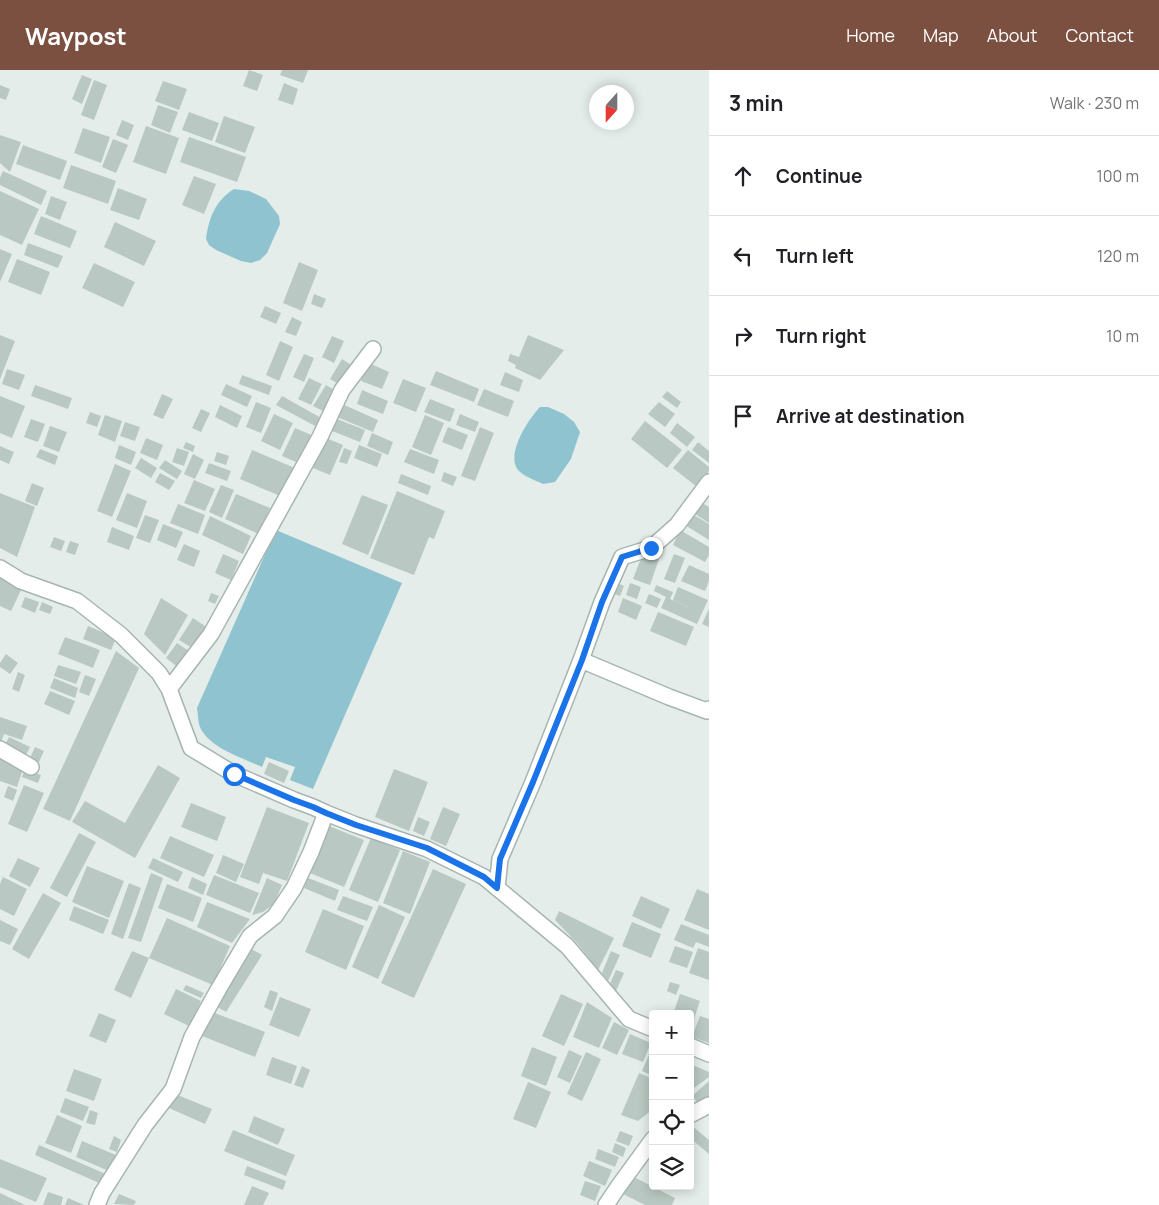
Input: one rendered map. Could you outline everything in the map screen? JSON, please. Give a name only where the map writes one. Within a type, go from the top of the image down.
[{"type":"street","points":[[169,689],[211,634],[320,437],[342,390],[373,349]]},
{"type":"street","points":[[497,888],[500,859],[533,782],[582,660],[602,602],[622,557],[651,548],[677,524],[709,482]]},
{"type":"street","points":[[0,568],[21,581],[77,601],[121,635],[159,673],[169,689],[191,748],[234,774],[356,825],[427,848],[484,877],[567,946],[629,1019],[649,1027]]},
{"type":"street","points":[[582,660],[677,700],[707,711],[709,709]]},
{"type":"street","points":[[0,749],[31,766]]},
{"type":"street","points":[[97,1205],[102,1193],[145,1125],[173,1089],[192,1037],[250,936],[275,916],[294,888],[311,852],[326,813]]},
{"type":"street","points":[[694,1048],[709,1054]]},
{"type":"street","points":[[694,1113],[709,1105]]},
{"type":"street","points":[[606,1205],[649,1144]]},
{"type":"water","points":[[234,189],[249,191],[266,199],[279,216],[280,224],[267,253],[260,260],[251,263],[241,261],[216,250],[209,245],[206,239],[214,211],[222,199]]},
{"type":"water","points":[[540,407],[548,407],[564,414],[574,422],[580,432],[571,459],[555,482],[543,484],[519,471],[515,464],[514,456],[525,428]]},
{"type":"water","points":[[276,530],[402,583],[313,789],[290,780],[295,767],[266,757],[262,767],[219,747],[204,734],[198,720],[197,708]]},
{"type":"building","points":[[249,70],[263,75],[257,91],[243,86]]},
{"type":"building","points":[[282,70],[308,70],[303,83],[280,75]]},
{"type":"building","points":[[82,75],[92,79],[82,104],[72,99]]},
{"type":"building","points":[[94,80],[107,85],[94,120],[81,115]]},
{"type":"building","points":[[163,81],[187,89],[179,110],[155,101]]},
{"type":"building","points":[[284,83],[298,89],[293,105],[278,100]]},
{"type":"building","points":[[0,85],[10,89],[6,100],[0,98]]},
{"type":"building","points":[[158,105],[178,112],[170,133],[151,125]]},
{"type":"building","points":[[189,112],[219,123],[212,141],[182,130]]},
{"type":"building","points":[[224,116],[255,127],[245,153],[215,142]]},
{"type":"building","points":[[122,120],[134,125],[128,140],[116,135]]},
{"type":"building","points":[[146,126],[179,138],[166,174],[133,162]]},
{"type":"building","points":[[83,128],[110,137],[101,163],[74,153]]},
{"type":"building","points":[[0,135],[21,142],[10,172],[0,163]]},
{"type":"building","points":[[189,137],[246,157],[237,182],[180,162]]},
{"type":"building","points":[[113,139],[128,145],[116,173],[102,167]]},
{"type":"building","points":[[23,145],[67,161],[60,180],[16,164]]},
{"type":"building","points":[[71,165],[116,181],[108,204],[63,188]]},
{"type":"building","points":[[3,171],[47,191],[41,205],[0,185]]},
{"type":"building","points":[[194,176],[216,184],[204,214],[182,205]]},
{"type":"building","points":[[118,188],[147,199],[139,220],[110,210]]},
{"type":"building","points":[[0,191],[39,209],[22,245],[0,235]]},
{"type":"building","points":[[51,196],[67,202],[60,220],[45,214]]},
{"type":"building","points":[[41,216],[77,231],[70,248],[34,234]]},
{"type":"building","points":[[115,222],[156,241],[144,266],[104,247]]},
{"type":"building","points":[[28,243],[63,256],[58,268],[24,255]]},
{"type":"building","points":[[0,249],[12,254],[0,282]]},
{"type":"building","points":[[17,259],[50,272],[41,295],[8,282]]},
{"type":"building","points":[[299,262],[318,270],[302,311],[283,303]]},
{"type":"building","points":[[94,263],[135,282],[123,307],[82,288]]},
{"type":"building","points":[[314,294],[326,299],[322,308],[311,304]]},
{"type":"building","points":[[265,306],[281,313],[276,324],[260,317]]},
{"type":"building","points":[[292,317],[302,322],[296,336],[285,332]]},
{"type":"building","points":[[0,335],[15,341],[0,379]]},
{"type":"building","points":[[528,335],[564,350],[540,380],[515,368],[516,365],[508,361],[510,354],[519,357]]},
{"type":"building","points":[[332,336],[344,341],[334,363],[322,357]]},
{"type":"building","points":[[280,341],[293,347],[279,381],[266,375]]},
{"type":"building","points":[[304,354],[314,358],[304,382],[293,377]]},
{"type":"building","points":[[342,359],[353,366],[342,386],[330,379]]},
{"type":"building","points":[[369,363],[389,372],[382,389],[361,381]]},
{"type":"building","points":[[7,369],[25,375],[19,390],[2,384]]},
{"type":"building","points":[[436,371],[479,389],[474,402],[430,385]]},
{"type":"building","points":[[505,372],[523,380],[519,392],[500,385]]},
{"type":"building","points":[[242,375],[272,386],[269,395],[239,384]]},
{"type":"building","points":[[309,378],[322,384],[311,405],[298,399]]},
{"type":"building","points":[[403,379],[426,388],[416,412],[393,403]]},
{"type":"building","points":[[226,384],[252,396],[247,407],[221,395]]},
{"type":"building","points":[[35,385],[72,398],[68,409],[31,396]]},
{"type":"building","points":[[326,385],[339,393],[327,413],[313,406]]},
{"type":"building","points":[[484,389],[514,401],[508,417],[477,405]]},
{"type":"building","points":[[362,390],[388,401],[383,414],[357,404]]},
{"type":"building","points":[[667,391],[681,402],[677,408],[662,397]]},
{"type":"building","points":[[162,394],[173,399],[163,419],[153,415]]},
{"type":"building","points":[[0,396],[25,406],[12,438],[0,433]]},
{"type":"building","points":[[282,396],[323,419],[319,428],[276,405]]},
{"type":"building","points":[[430,399],[455,409],[450,422],[424,412]]},
{"type":"building","points":[[256,402],[271,408],[261,433],[246,427]]},
{"type":"building","points":[[659,402],[675,414],[665,427],[648,414]]},
{"type":"building","points":[[342,404],[378,420],[373,432],[337,417]]},
{"type":"building","points":[[220,405],[242,416],[237,428],[215,417]]},
{"type":"building","points":[[201,409],[210,413],[201,432],[192,428]]},
{"type":"building","points":[[90,412],[101,416],[97,427],[86,423]]},
{"type":"building","points":[[274,414],[293,423],[280,450],[261,441]]},
{"type":"building","points":[[460,414],[479,422],[475,432],[456,425]]},
{"type":"building","points":[[105,415],[122,421],[115,442],[98,435]]},
{"type":"building","points":[[425,415],[444,423],[431,455],[412,447]]},
{"type":"building","points":[[31,419],[45,424],[38,442],[24,437]]},
{"type":"building","points":[[337,419],[365,430],[360,442],[332,431]]},
{"type":"building","points":[[645,421],[682,450],[667,468],[631,439]]},
{"type":"building","points":[[125,422],[140,427],[135,441],[120,436]]},
{"type":"building","points":[[677,423],[695,437],[687,447],[670,433]]},
{"type":"building","points":[[50,426],[67,432],[59,452],[43,446]]},
{"type":"building","points":[[448,427],[468,435],[462,450],[442,442]]},
{"type":"building","points":[[480,427],[494,433],[475,481],[461,476]]},
{"type":"building","points":[[295,428],[316,437],[303,465],[282,456]]},
{"type":"building","points":[[372,433],[393,442],[388,455],[367,446]]},
{"type":"building","points":[[146,438],[163,445],[157,460],[140,453]]},
{"type":"building","points":[[326,438],[343,445],[330,475],[313,468]]},
{"type":"building","points":[[186,442],[195,446],[193,452],[183,448]]},
{"type":"building","points":[[698,442],[709,451],[709,463],[692,450]]},
{"type":"building","points":[[119,445],[136,452],[131,465],[115,458]]},
{"type":"building","points":[[359,445],[382,454],[377,467],[354,458]]},
{"type":"building","points":[[0,446],[14,452],[9,464],[0,460]]},
{"type":"building","points":[[177,448],[189,452],[184,466],[172,462]]},
{"type":"building","points":[[344,448],[352,451],[347,464],[339,462]]},
{"type":"building","points":[[40,449],[58,456],[55,465],[36,457]]},
{"type":"building","points":[[410,449],[439,460],[434,474],[404,462]]},
{"type":"building","points":[[252,450],[297,469],[285,498],[240,479]]},
{"type":"building","points":[[688,450],[709,467],[709,471],[697,487],[673,468]]},
{"type":"building","points":[[217,452],[229,456],[226,465],[214,461]]},
{"type":"building","points":[[193,454],[204,460],[195,479],[184,474]]},
{"type":"building","points":[[141,458],[157,468],[151,478],[135,468]]},
{"type":"building","points":[[165,460],[182,471],[177,479],[159,468]]},
{"type":"building","points":[[209,463],[231,471],[227,481],[205,473]]},
{"type":"building","points":[[115,464],[131,471],[112,517],[97,511]]},
{"type":"building","points":[[444,472],[457,477],[453,486],[441,481]]},
{"type":"building","points":[[160,473],[175,481],[169,490],[155,482]]},
{"type":"building","points":[[401,474],[431,486],[428,495],[398,483]]},
{"type":"building","points":[[194,480],[215,489],[205,511],[184,503]]},
{"type":"building","points":[[32,483],[44,488],[37,506],[25,501]]},
{"type":"building","points":[[221,485],[234,490],[222,518],[209,512]]},
{"type":"building","points":[[397,491],[445,511],[434,539],[429,537],[414,575],[370,558]]},
{"type":"building","points":[[0,493],[35,507],[17,557],[0,548]]},
{"type":"building","points":[[127,493],[147,501],[137,528],[116,520]]},
{"type":"building","points":[[236,494],[270,508],[259,534],[225,519]]},
{"type":"building","points":[[362,495],[388,505],[368,555],[342,544]]},
{"type":"building","points":[[699,501],[709,507],[709,523],[692,512]]},
{"type":"building","points":[[178,504],[205,515],[198,534],[170,523]]},
{"type":"building","points":[[692,514],[709,524],[709,540],[685,525]]},
{"type":"building","points":[[145,515],[159,520],[150,543],[136,538]]},
{"type":"building","points":[[210,516],[251,536],[243,554],[202,535]]},
{"type":"building","points":[[163,524],[183,532],[176,548],[157,540]]},
{"type":"building","points":[[112,527],[134,536],[129,550],[107,542]]},
{"type":"building","points":[[680,530],[709,547],[709,555],[705,562],[673,545]]},
{"type":"building","points":[[54,537],[65,541],[61,551],[50,547]]},
{"type":"building","points":[[70,541],[79,544],[75,555],[66,552]]},
{"type":"building","points":[[184,544],[200,551],[194,567],[177,560]]},
{"type":"building","points":[[643,553],[659,559],[650,585],[633,579]]},
{"type":"building","points":[[223,554],[239,561],[231,580],[215,573]]},
{"type":"building","points":[[674,554],[685,558],[675,583],[664,579]]},
{"type":"building","points":[[689,565],[709,574],[709,581],[705,591],[681,581]]},
{"type":"building","points":[[0,575],[23,586],[11,611],[0,606]]},
{"type":"building","points":[[613,581],[624,586],[620,596],[609,592]]},
{"type":"building","points":[[630,583],[641,587],[637,599],[626,595]]},
{"type":"building","points":[[656,585],[673,592],[670,599],[702,613],[697,624],[661,608],[666,597],[654,591]]},
{"type":"building","points":[[678,587],[708,600],[702,613],[673,600]]},
{"type":"building","points":[[211,593],[219,596],[215,604],[208,601]]},
{"type":"building","points":[[649,594],[661,599],[657,608],[645,603]]},
{"type":"building","points":[[25,597],[39,602],[35,613],[21,607]]},
{"type":"building","points":[[161,598],[188,615],[165,655],[144,634]]},
{"type":"building","points":[[623,598],[642,606],[636,620],[618,612]]},
{"type":"building","points":[[42,602],[53,607],[50,614],[39,610]]},
{"type":"building","points":[[709,609],[709,627],[702,624]]},
{"type":"building","points":[[658,612],[694,627],[686,646],[650,631]]},
{"type":"building","points":[[193,618],[208,628],[194,649],[179,640]]},
{"type":"building","points":[[88,626],[116,638],[111,650],[83,639]]},
{"type":"building","points":[[65,637],[100,650],[93,668],[58,654]]},
{"type":"building","points":[[177,643],[192,653],[180,669],[166,658]]},
{"type":"building","points":[[116,651],[139,668],[70,821],[43,809]]},
{"type":"building","points":[[6,654],[18,663],[10,674],[0,667],[0,663]]},
{"type":"building","points":[[58,665],[81,672],[76,684],[54,676]]},
{"type":"building","points":[[18,672],[25,675],[19,692],[12,689]]},
{"type":"building","points":[[85,675],[96,679],[89,696],[79,692]]},
{"type":"building","points":[[54,678],[78,688],[75,698],[50,688]]},
{"type":"building","points":[[50,691],[75,701],[69,715],[44,704]]},
{"type":"building","points":[[0,717],[27,726],[22,740],[4,734],[0,745]]},
{"type":"building","points":[[9,737],[30,747],[25,757],[4,747]]},
{"type":"building","points":[[35,747],[44,751],[38,764],[29,760]]},
{"type":"building","points":[[0,758],[24,766],[17,787],[0,781]]},
{"type":"building","points":[[269,762],[289,771],[284,783],[264,774]]},
{"type":"building","points":[[158,765],[180,778],[135,858],[72,822],[85,801],[125,823]]},
{"type":"building","points":[[25,769],[41,775],[38,783],[22,777]]},
{"type":"building","points":[[394,769],[428,782],[409,831],[375,817]]},
{"type":"building","points":[[24,785],[44,793],[27,832],[8,824]]},
{"type":"building","points":[[8,786],[17,790],[13,801],[4,797]]},
{"type":"building","points":[[191,803],[226,817],[217,841],[181,827]]},
{"type":"building","points":[[267,807],[309,823],[287,881],[263,873],[259,884],[240,877]]},
{"type":"building","points":[[443,807],[460,814],[446,846],[430,839]]},
{"type":"building","points":[[418,817],[430,822],[424,836],[413,831]]},
{"type":"building","points":[[329,826],[364,840],[344,887],[310,873]]},
{"type":"building","points":[[79,833],[96,842],[67,897],[50,888]]},
{"type":"building","points":[[170,836],[214,855],[204,877],[160,858]]},
{"type":"building","points":[[371,838],[400,850],[378,902],[349,890]]},
{"type":"building","points":[[403,851],[430,862],[410,914],[383,903]]},
{"type":"building","points":[[223,855],[244,864],[236,882],[216,873]]},
{"type":"building","points":[[18,858],[40,868],[30,887],[9,876]]},
{"type":"building","points":[[153,858],[183,872],[178,882],[148,868]]},
{"type":"building","points":[[87,866],[124,881],[109,918],[72,902]]},
{"type":"building","points":[[433,869],[466,884],[414,998],[381,983]]},
{"type":"building","points":[[151,873],[163,878],[141,942],[128,938]]},
{"type":"building","points":[[214,875],[259,893],[250,913],[206,895]]},
{"type":"building","points":[[3,877],[27,889],[14,916],[0,909],[0,884]]},
{"type":"building","points":[[192,877],[207,884],[203,895],[188,888]]},
{"type":"building","points":[[267,878],[282,885],[274,904],[263,912],[252,915]]},
{"type":"building","points":[[308,878],[339,890],[335,901],[304,888]]},
{"type":"building","points":[[129,883],[141,888],[123,939],[111,934]]},
{"type":"building","points":[[167,884],[202,898],[193,922],[158,908]]},
{"type":"building","points":[[697,889],[709,894],[709,930],[684,920]]},
{"type":"building","points":[[43,893],[61,903],[29,959],[12,949]]},
{"type":"building","points":[[343,896],[373,907],[367,921],[337,910]]},
{"type":"building","points":[[641,896],[670,909],[661,929],[632,916]]},
{"type":"building","points":[[207,902],[250,919],[232,943],[197,927]]},
{"type":"building","points":[[379,905],[405,917],[378,979],[352,967]]},
{"type":"building","points":[[74,906],[109,920],[103,934],[69,920]]},
{"type":"building","points":[[323,909],[364,926],[346,970],[305,952]]},
{"type":"building","points":[[559,911],[614,938],[598,970],[577,943],[555,920]]},
{"type":"building","points":[[167,918],[230,946],[213,985],[149,958]]},
{"type":"building","points":[[0,920],[18,929],[10,945],[0,941]]},
{"type":"building","points":[[632,922],[661,934],[651,958],[622,946]]},
{"type":"building","points":[[681,924],[709,935],[709,947],[696,942],[693,948],[674,940]]},
{"type":"building","points":[[675,946],[693,952],[687,968],[669,962]]},
{"type":"building","points":[[250,948],[262,955],[226,1012],[214,1005]]},
{"type":"building","points":[[698,948],[709,952],[709,980],[689,973]]},
{"type":"building","points":[[132,951],[149,958],[131,998],[114,990]]},
{"type":"building","points":[[611,951],[620,955],[608,981],[602,973]]},
{"type":"building","points":[[616,970],[624,973],[615,993],[609,986]]},
{"type":"building","points":[[670,982],[680,985],[676,995],[667,991]]},
{"type":"building","points":[[186,985],[204,993],[201,998],[183,990]]},
{"type":"building","points":[[176,989],[201,1001],[189,1026],[164,1014]]},
{"type":"building","points":[[270,990],[278,993],[272,1011],[264,1007]]},
{"type":"building","points":[[561,994],[583,1004],[564,1046],[542,1036]]},
{"type":"building","points":[[680,994],[700,1001],[694,1019],[694,1010],[674,1010]]},
{"type":"building","points":[[280,997],[311,1009],[299,1037],[269,1025]]},
{"type":"building","points":[[587,1002],[612,1018],[599,1048],[573,1037]]},
{"type":"building","points":[[212,1012],[265,1032],[255,1057],[202,1036]]},
{"type":"building","points":[[99,1013],[116,1020],[106,1043],[89,1036]]},
{"type":"building","points":[[700,1016],[709,1019],[709,1043],[694,1038],[694,1032]]},
{"type":"building","points":[[614,1022],[629,1030],[617,1055],[602,1048]]},
{"type":"building","points":[[630,1034],[649,1042],[649,1048],[643,1062],[622,1054]]},
{"type":"building","points":[[532,1047],[557,1057],[546,1086],[521,1076]]},
{"type":"building","points":[[569,1050],[582,1056],[570,1083],[557,1077]]},
{"type":"building","points":[[586,1052],[601,1059],[582,1101],[567,1094]]},
{"type":"building","points":[[649,1055],[649,1074],[642,1071]]},
{"type":"building","points":[[272,1057],[297,1066],[291,1084],[266,1075]]},
{"type":"building","points":[[302,1066],[310,1070],[303,1088],[294,1085]]},
{"type":"building","points":[[694,1066],[709,1072],[709,1077],[694,1088]]},
{"type":"building","points":[[74,1069],[102,1079],[94,1101],[66,1091]]},
{"type":"building","points":[[639,1073],[649,1077],[649,1112],[638,1121],[621,1115]]},
{"type":"building","points":[[709,1081],[709,1097],[700,1105],[694,1098],[694,1094]]},
{"type":"building","points":[[528,1082],[551,1092],[536,1128],[513,1119]]},
{"type":"building","points":[[175,1094],[212,1109],[205,1124],[169,1108]]},
{"type":"building","points":[[65,1098],[89,1107],[83,1121],[60,1112]]},
{"type":"building","points":[[90,1110],[98,1113],[95,1125],[86,1123]]},
{"type":"building","points":[[57,1115],[82,1126],[71,1153],[45,1143]]},
{"type":"building","points":[[254,1116],[285,1129],[278,1145],[248,1132]]},
{"type":"building","points":[[694,1128],[709,1140],[709,1154],[694,1141]]},
{"type":"building","points":[[233,1130],[295,1155],[286,1176],[224,1151]]},
{"type":"building","points":[[620,1131],[633,1136],[629,1146],[616,1141]]},
{"type":"building","points":[[114,1136],[121,1140],[117,1152],[109,1149]]},
{"type":"building","points":[[82,1141],[116,1155],[109,1171],[76,1157]]},
{"type":"building","points":[[615,1143],[626,1148],[623,1157],[612,1152]]},
{"type":"building","points":[[39,1145],[108,1175],[104,1185],[35,1155]]},
{"type":"building","points":[[598,1149],[619,1157],[615,1167],[595,1159]]},
{"type":"building","points":[[0,1159],[47,1178],[36,1202],[0,1187]]},
{"type":"building","points":[[589,1161],[612,1170],[605,1186],[583,1176]]},
{"type":"building","points":[[247,1166],[286,1181],[283,1190],[244,1175]]},
{"type":"building","points":[[632,1176],[649,1185],[649,1190],[659,1190],[675,1198],[672,1205],[645,1205],[623,1194]]},
{"type":"building","points":[[585,1181],[601,1186],[595,1201],[580,1195]]},
{"type":"building","points":[[252,1186],[269,1193],[263,1205],[244,1205]]},
{"type":"building","points":[[48,1192],[63,1197],[61,1205],[43,1205]]},
{"type":"building","points":[[0,1193],[25,1205],[0,1205]]},
{"type":"building","points":[[119,1194],[136,1201],[134,1205],[114,1204]]},
{"type":"building","points":[[68,1198],[84,1205],[65,1205]]},
{"type":"route","points":[[234,774],[356,825],[427,848],[484,877],[497,888],[500,859],[533,782],[582,660],[602,602],[622,557],[651,548]]}]
